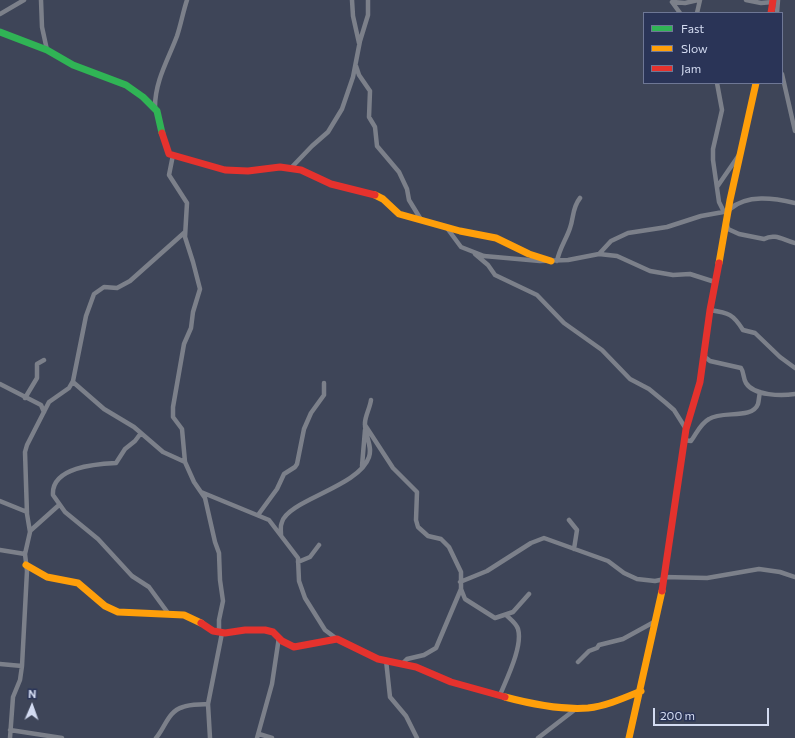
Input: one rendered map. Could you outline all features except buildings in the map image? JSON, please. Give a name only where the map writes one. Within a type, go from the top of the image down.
[{"type":"street","points":[[0,14],[24,0]]},
{"type":"street","points":[[41,0],[42,27],[47,50]]},
{"type":"street","points":[[187,0],[175,40],[163,69],[156,95],[155,107],[169,154],[225,170],[248,171],[280,167],[301,170],[331,184],[372,193],[383,199],[399,214],[420,218],[446,227],[496,238],[529,254],[554,261]]},
{"type":"street","points":[[352,0],[353,16],[359,47]]},
{"type":"street","points":[[291,168],[332,127],[346,99],[368,15],[368,0]]},
{"type":"street","points":[[672,1],[686,3],[699,0],[697,12]]},
{"type":"street","points":[[746,0],[761,3],[775,1]]},
{"type":"street","points":[[672,1],[679,12]]},
{"type":"street","points":[[771,12],[775,1]]},
{"type":"street","points":[[775,1],[777,12]]},
{"type":"street","points":[[0,32],[47,50],[73,65],[126,85],[155,107]]},
{"type":"street","points":[[356,64],[359,75],[370,91],[369,117],[375,128],[374,136],[377,146],[399,172],[407,189],[409,200],[420,218]]},
{"type":"street","points":[[783,78],[795,131]]},
{"type":"street","points":[[717,84],[722,105],[713,149],[719,202],[727,211]]},
{"type":"street","points":[[756,84],[727,211],[727,225],[710,310],[705,357],[710,361],[741,368],[747,384],[760,392],[777,395],[795,394]]},
{"type":"street","points":[[717,187],[742,150]]},
{"type":"street","points":[[173,155],[169,175],[187,203],[185,232],[186,242],[200,289],[193,312],[191,328],[184,344],[173,407],[173,417],[182,428],[185,462],[207,506],[219,553],[220,580],[223,601],[219,620],[221,633],[208,704],[210,738]]},
{"type":"street","points":[[554,261],[570,228],[574,208],[580,198]]},
{"type":"street","points":[[599,254],[612,242],[628,233],[666,227],[701,216],[727,211],[734,205],[750,199],[770,199],[795,203]]},
{"type":"street","points":[[727,225],[728,229],[739,234],[764,239],[770,236],[776,236],[795,243]]},
{"type":"street","points":[[446,227],[459,245],[484,256],[504,259],[554,261],[578,259],[599,254],[617,256],[650,271],[673,275],[690,274],[716,282]]},
{"type":"street","points":[[10,738],[14,696],[22,666],[26,565],[25,554],[30,531],[27,512],[25,452],[44,412],[53,399],[69,388],[72,382],[86,316],[94,294],[104,287],[117,288],[130,282],[185,232]]},
{"type":"street","points":[[469,250],[488,265],[495,275],[538,295],[564,323],[602,350],[630,379],[649,389],[674,410],[686,429]]},
{"type":"street","points":[[710,310],[730,314],[735,318],[743,330],[755,333],[780,357],[795,368]]},
{"type":"street","points":[[629,738],[665,578],[686,429],[700,382],[706,352]]},
{"type":"street","points":[[25,398],[37,378],[37,364],[44,360]]},
{"type":"street","points":[[72,382],[104,409],[141,433],[163,452],[185,462]]},
{"type":"street","points":[[258,515],[277,489],[284,474],[297,464],[304,429],[312,413],[324,395],[324,383]]},
{"type":"street","points":[[0,384],[41,405],[44,412]]},
{"type":"street","points":[[684,440],[691,441],[702,425],[712,417],[726,413],[744,414],[751,412],[758,404],[760,392]]},
{"type":"street","points":[[281,535],[282,521],[294,508],[328,492],[362,468],[365,426],[371,400]]},
{"type":"street","points":[[365,426],[393,468],[417,492],[417,525],[428,536],[441,539],[448,547],[461,572],[461,589],[465,599],[495,618],[513,612],[529,594]]},
{"type":"street","points":[[141,433],[135,441],[124,449],[116,463],[103,463],[86,466],[60,477],[53,490],[53,495],[59,505],[98,538],[132,576],[149,587],[168,613]]},
{"type":"street","points":[[201,492],[224,503],[269,520],[295,552],[298,562],[299,581],[304,598],[325,630],[337,639],[374,658],[403,663],[451,682],[537,705],[578,708],[609,704],[641,690]]},
{"type":"street","points":[[0,501],[27,512]]},
{"type":"street","points":[[30,531],[59,505]]},
{"type":"street","points":[[569,520],[577,530],[574,549]]},
{"type":"street","points":[[460,582],[487,571],[542,538],[608,561],[624,573],[637,579],[655,581],[665,578],[707,578],[759,569],[780,572],[795,577]]},
{"type":"street","points":[[298,562],[310,557],[319,545]]},
{"type":"street","points":[[0,550],[25,554]]},
{"type":"street","points":[[26,565],[47,578],[78,583],[105,606],[118,612],[168,613],[191,618],[208,628],[221,633],[254,629],[273,632],[288,645],[297,647],[337,639]]},
{"type":"street","points":[[403,663],[408,659],[424,655],[436,648],[461,589]]},
{"type":"street","points":[[500,695],[514,663],[518,639],[516,626],[506,615]]},
{"type":"street","points":[[578,662],[589,651],[597,648],[599,645],[623,639],[654,622]]},
{"type":"street","points":[[272,738],[258,736],[272,684],[279,637]]},
{"type":"street","points":[[386,660],[390,697],[406,716],[417,738]]},
{"type":"street","points":[[0,664],[22,666]]},
{"type":"street","points":[[156,738],[170,715],[178,708],[208,704]]},
{"type":"street","points":[[538,738],[578,708]]},
{"type":"street","points":[[10,730],[62,738]]},
{"type":"traffic: fast","points":[[0,32],[47,50],[73,65],[126,85],[143,97],[157,111],[162,133]]},
{"type":"traffic: slow","points":[[719,263],[730,200],[756,84]]},
{"type":"traffic: slow","points":[[375,195],[383,199],[399,214],[460,231],[496,238],[529,254],[551,261]]},
{"type":"traffic: slow","points":[[26,565],[47,577],[78,583],[105,606],[118,612],[184,615],[201,623]]},
{"type":"traffic: slow","points":[[629,738],[662,591]]},
{"type":"traffic: slow","points":[[505,697],[546,706],[588,708],[608,704],[641,691]]},
{"type":"traffic: jam","points":[[771,12],[773,0]]},
{"type":"traffic: jam","points":[[162,133],[169,154],[225,170],[248,171],[280,167],[301,170],[331,184],[375,195]]},
{"type":"traffic: jam","points":[[662,591],[686,429],[700,382],[710,310],[719,263]]},
{"type":"traffic: jam","points":[[201,623],[213,631],[225,633],[245,630],[265,630],[273,632],[282,641],[294,647],[337,639],[378,659],[416,667],[451,682],[505,697]]}]
